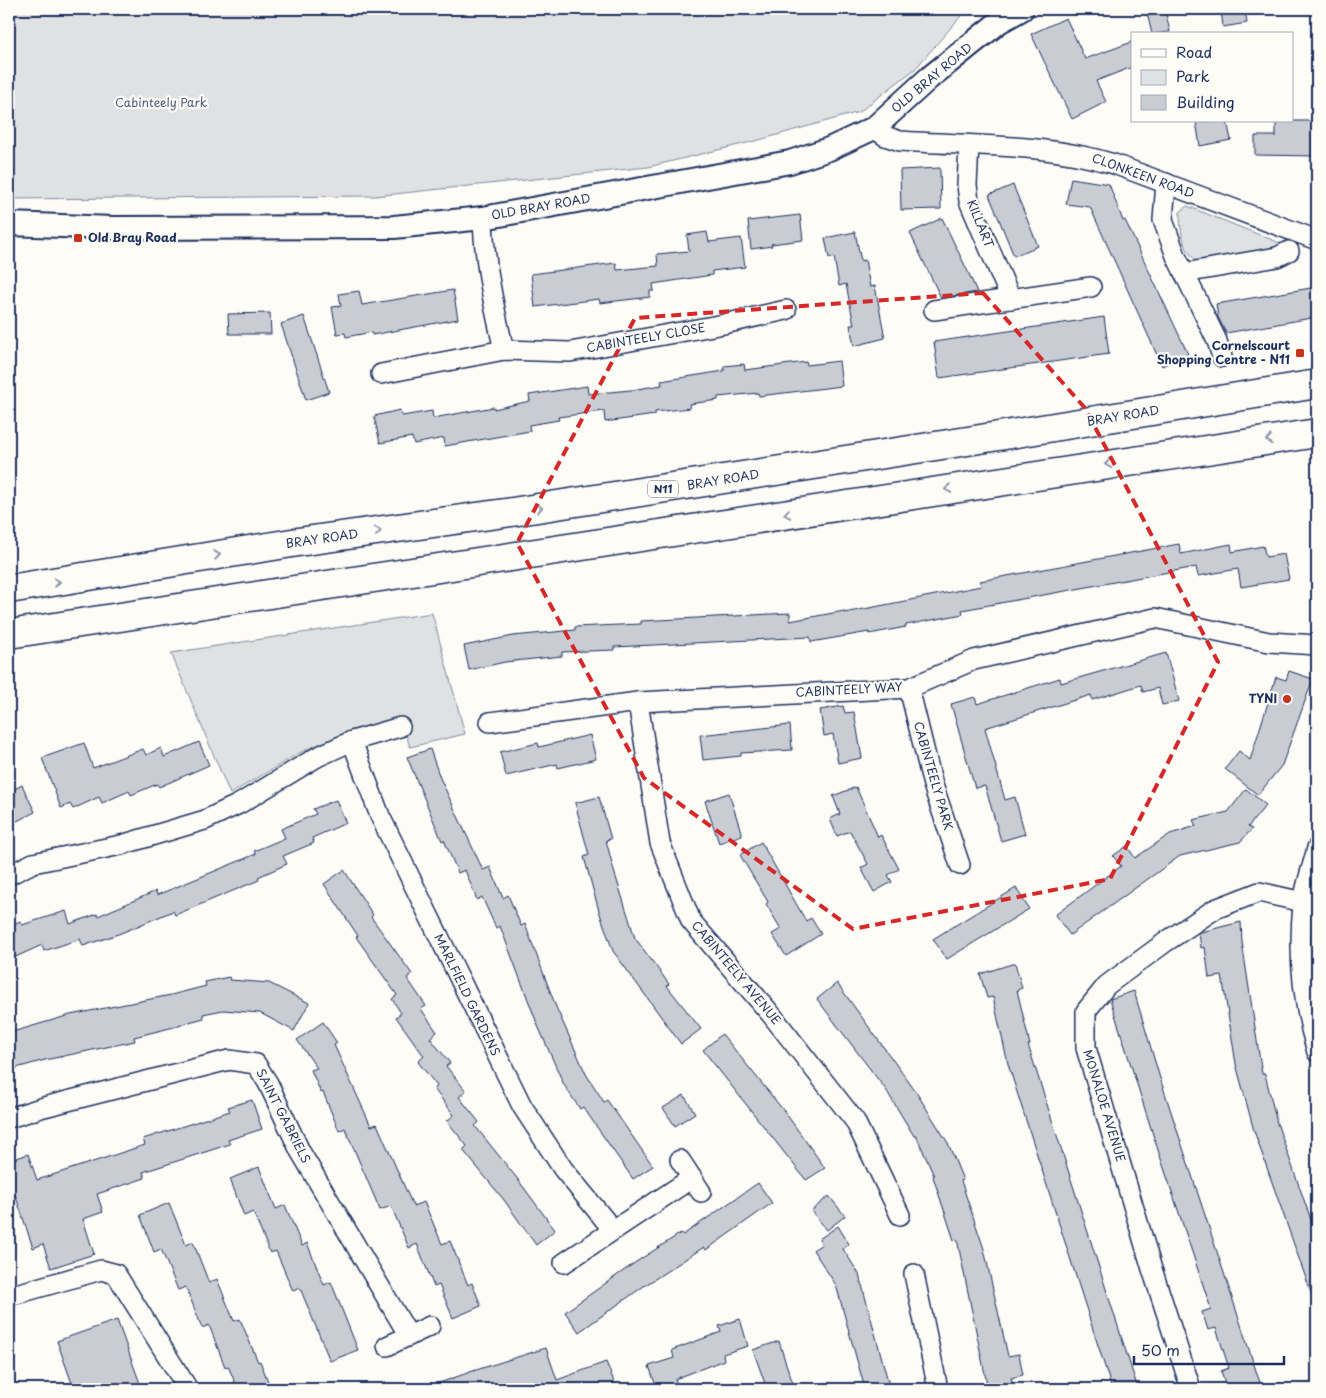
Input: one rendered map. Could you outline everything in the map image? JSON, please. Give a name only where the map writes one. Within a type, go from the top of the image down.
[{"type":"highway","name":"BRAY ROAD","points":[[9,589],[298,542],[512,512],[1309,387]]},
{"type":"highway","points":[[9,634],[1317,433]]},
{"type":"street","name":"OLD BRAY ROAD","points":[[9,224],[113,228],[348,228],[483,218],[790,162],[829,149],[874,128],[929,78],[999,22],[1022,9]]},
{"type":"street","name":"CLONKEEN ROAD","points":[[874,128],[886,136],[900,141],[1021,146],[1080,154],[1166,183],[1317,240]]},
{"type":"street","name":"KILLART","points":[[969,145],[967,185],[969,201],[1011,299]]},
{"type":"street","points":[[1166,183],[1163,220],[1184,273],[1217,341],[1222,357]]},
{"type":"street","points":[[483,218],[484,237],[494,300],[504,350]]},
{"type":"street","points":[[1184,273],[1277,257],[1289,250]]},
{"type":"street","points":[[934,310],[1091,287]]},
{"type":"street","name":"CABINTEELY CLOSE","points":[[381,374],[504,350],[570,352],[724,324],[786,310]]},
{"type":"street","name":"CABINTEELY WAY","points":[[490,722],[638,702],[908,688],[974,660],[1155,618],[1269,642],[1317,645]]},
{"type":"street","name":"CABINTEELY PARK","points":[[908,688],[933,785],[960,865]]},
{"type":"street","name":"CABINTEELY AVENUE","points":[[638,702],[660,843],[691,921],[770,1013],[854,1121],[900,1215]]},
{"type":"street","points":[[9,875],[33,863],[121,845],[205,820],[239,804],[317,757],[352,742],[400,727]]},
{"type":"street","name":"MARLFIELD GARDENS","points":[[352,742],[380,816],[522,1106],[564,1169],[613,1230]]},
{"type":"street","points":[[1317,848],[1303,902],[1302,975],[1311,1032],[1317,1052]]},
{"type":"street","name":"MONALOE AVENUE","points":[[1191,1389],[1152,1269],[1086,1048],[1086,1010],[1107,985],[1167,941],[1216,909],[1259,892],[1303,902]]},
{"type":"street","name":"SAINT GABRIELS","points":[[9,1118],[44,1107],[229,1060],[256,1064],[268,1082],[300,1151],[409,1336]]},
{"type":"street","points":[[564,1263],[613,1230],[696,1185],[680,1160]]},
{"type":"street","points":[[9,1296],[101,1270],[116,1274],[188,1389]]},
{"type":"street","points":[[914,1274],[938,1389]]},
{"type":"street","points":[[387,1346],[430,1326]]},
{"type":"highlighted area","points":[[983,293],[1085,408],[1218,662],[1110,879],[853,929],[644,778],[517,543],[635,318]]},
{"type":"green space","name":"Cabinteely Park","points":[[9,9],[967,9],[915,69],[859,112],[759,140],[648,167],[375,196],[9,199]]},
{"type":"green space","points":[[1187,206],[1285,245],[1281,250],[1202,265],[1191,254],[1184,242],[1180,212]]},
{"type":"green space","points":[[432,613],[465,734],[410,747],[401,720],[351,730],[301,752],[230,794],[171,653]]},
{"type":"building","points":[[1146,9],[1165,9],[1170,32],[1152,32]]},
{"type":"building","points":[[1221,9],[1245,9],[1247,23],[1223,27]]},
{"type":"building","points":[[1066,18],[1085,59],[1131,42],[1131,67],[1096,81],[1106,102],[1072,119],[1031,34]]},
{"type":"building","points":[[1317,121],[1317,156],[1255,155],[1255,136],[1276,136],[1276,122]]},
{"type":"building","points":[[1196,122],[1227,122],[1231,140],[1200,146]]},
{"type":"building","points":[[940,168],[941,209],[901,210],[900,170]]},
{"type":"building","points":[[1071,178],[1109,184],[1123,221],[1125,220],[1188,354],[1162,366],[1090,207],[1066,204]]},
{"type":"building","points":[[1013,185],[1038,246],[1014,256],[989,195]]},
{"type":"building","points":[[800,215],[803,240],[771,244],[772,246],[751,249],[748,221]]},
{"type":"building","points":[[942,218],[977,292],[941,298],[910,233]]},
{"type":"building","points":[[707,232],[709,242],[741,238],[745,267],[712,271],[712,275],[653,284],[654,291],[650,291],[650,297],[600,303],[599,299],[535,307],[531,274],[616,263],[617,270],[658,266],[657,254],[689,251],[687,235]]},
{"type":"building","points":[[855,232],[861,261],[865,260],[870,287],[875,286],[885,338],[854,346],[850,325],[854,325],[846,284],[839,286],[834,257],[829,258],[825,238]]},
{"type":"building","points":[[1317,287],[1317,317],[1226,333],[1218,317],[1216,304]]},
{"type":"building","points":[[453,290],[458,319],[372,335],[372,332],[346,337],[345,333],[337,334],[332,307],[341,306],[339,294],[359,291],[362,305]]},
{"type":"building","points":[[270,313],[271,334],[229,334],[228,314]]},
{"type":"building","points":[[304,316],[329,392],[306,400],[281,324]]},
{"type":"building","points":[[1104,317],[1109,354],[939,378],[934,342]]},
{"type":"building","points":[[839,361],[842,386],[759,396],[758,393],[718,397],[718,400],[689,404],[690,408],[655,412],[655,415],[605,422],[604,411],[558,417],[559,420],[529,425],[530,431],[445,446],[444,438],[414,444],[412,437],[380,443],[374,416],[400,410],[402,416],[432,411],[433,418],[494,407],[494,409],[530,401],[529,395],[587,386],[588,394],[662,385],[661,381],[724,371],[724,366],[744,364],[745,370],[806,362],[807,365]]},
{"type":"building","points":[[1179,544],[1181,554],[1231,544],[1232,552],[1263,546],[1266,557],[1284,554],[1289,579],[1241,587],[1238,569],[1198,576],[1196,567],[962,610],[963,614],[869,634],[869,632],[811,642],[810,637],[614,647],[614,650],[562,652],[562,656],[505,662],[469,670],[464,646],[513,636],[575,630],[575,627],[641,624],[641,621],[790,613],[790,621],[844,611],[844,613],[981,586],[980,581]]},
{"type":"building","points":[[1166,653],[1179,701],[1162,705],[1158,688],[1143,692],[1141,685],[1092,700],[1091,695],[985,728],[1005,800],[1015,797],[1025,834],[1001,841],[985,786],[975,788],[951,704],[975,697],[977,704],[1060,678],[1061,683]]},
{"type":"building","points":[[1289,671],[1313,679],[1282,765],[1258,795],[1225,769],[1239,751],[1250,760],[1276,677],[1286,680]]},
{"type":"building","points":[[843,706],[845,713],[854,712],[862,758],[838,763],[833,734],[824,736],[820,710]]},
{"type":"building","points":[[790,725],[792,750],[741,753],[741,756],[703,760],[700,735]]},
{"type":"building","points":[[590,735],[596,759],[558,768],[557,764],[506,776],[500,752],[538,743],[539,747]]},
{"type":"building","points":[[199,742],[209,765],[159,787],[157,784],[131,795],[129,791],[102,803],[99,797],[73,809],[70,804],[61,808],[42,758],[84,743],[93,768],[143,749],[146,755],[161,748],[164,757]]},
{"type":"building","points":[[430,749],[440,778],[483,870],[490,867],[503,898],[508,895],[521,926],[525,924],[556,1007],[586,1074],[604,1102],[607,1100],[653,1166],[633,1179],[583,1107],[580,1109],[564,1085],[538,1026],[500,926],[496,928],[482,897],[477,900],[465,870],[458,873],[444,840],[442,841],[407,757]]},
{"type":"building","points":[[22,785],[35,812],[9,825],[9,792]]},
{"type":"building","points":[[856,787],[878,837],[881,835],[899,869],[888,875],[892,882],[874,892],[861,868],[868,864],[850,831],[837,836],[830,819],[840,814],[833,796]]},
{"type":"building","points":[[1246,789],[1266,805],[1248,827],[1252,829],[1240,842],[1180,856],[1070,935],[1055,915],[1121,866],[1113,856],[1127,846],[1135,858],[1170,834],[1196,826],[1193,820],[1228,812]]},
{"type":"building","points":[[729,793],[742,835],[719,843],[705,801]]},
{"type":"building","points":[[599,797],[611,839],[606,840],[635,938],[669,984],[667,986],[701,1029],[681,1044],[613,951],[599,911],[584,857],[589,855],[575,803]]},
{"type":"building","points":[[336,800],[346,823],[312,838],[314,843],[283,856],[287,864],[258,877],[259,880],[175,915],[173,911],[121,933],[83,946],[80,939],[44,951],[42,945],[9,960],[9,926],[20,921],[22,925],[66,911],[70,924],[97,914],[98,916],[156,891],[157,895],[256,854],[254,851],[285,838],[281,829],[316,814],[313,809]]},
{"type":"building","points":[[761,842],[806,921],[811,918],[821,934],[786,956],[772,934],[781,929],[766,904],[768,902],[740,855]]},
{"type":"building","points":[[344,870],[373,915],[371,917],[412,974],[407,978],[426,1006],[421,1009],[437,1032],[430,1038],[450,1063],[446,1066],[466,1091],[459,1097],[479,1122],[475,1126],[555,1230],[536,1245],[504,1200],[463,1150],[467,1146],[447,1121],[454,1115],[434,1089],[437,1086],[418,1062],[424,1056],[396,1017],[401,1013],[392,999],[397,995],[356,937],[358,936],[324,884]]},
{"type":"building","points":[[1016,888],[1029,909],[947,959],[933,939]]},
{"type":"building","points":[[1241,922],[1242,942],[1262,1074],[1265,1074],[1277,1123],[1317,1237],[1317,1304],[1315,1304],[1254,1131],[1236,1064],[1222,976],[1209,978],[1205,947],[1201,948],[1199,933]]},
{"type":"building","points":[[1015,963],[1022,988],[1017,990],[1030,1045],[1028,1045],[1138,1389],[1112,1389],[1008,1064],[993,997],[987,998],[980,974]]},
{"type":"building","points":[[229,977],[230,980],[269,983],[309,1003],[294,1031],[260,1013],[223,1010],[203,1014],[204,1018],[178,1026],[134,1037],[135,1041],[45,1060],[9,1070],[9,1033],[70,1015],[171,995],[206,986],[205,982]]},
{"type":"building","points":[[837,983],[916,1092],[948,1143],[963,1180],[961,1181],[984,1249],[1008,1356],[1019,1354],[1023,1375],[1011,1378],[1014,1389],[988,1389],[957,1239],[954,1240],[934,1176],[916,1135],[914,1136],[886,1090],[817,999]]},
{"type":"building","points":[[1134,991],[1159,1075],[1262,1389],[1227,1389],[1221,1371],[1229,1368],[1216,1328],[1208,1330],[1202,1312],[1211,1309],[1110,999]]},
{"type":"building","points":[[323,1022],[337,1043],[334,1045],[371,1126],[377,1124],[413,1206],[424,1202],[442,1244],[450,1241],[468,1285],[472,1283],[481,1306],[453,1318],[439,1285],[434,1287],[417,1244],[409,1248],[391,1206],[380,1210],[345,1128],[339,1131],[323,1092],[321,1093],[311,1070],[317,1068],[297,1040]]},
{"type":"building","points":[[722,1034],[784,1111],[825,1168],[806,1180],[703,1050]]},
{"type":"building","points":[[684,1095],[695,1113],[675,1126],[663,1108]]},
{"type":"building","points":[[252,1100],[262,1129],[228,1140],[230,1144],[143,1172],[145,1178],[97,1194],[103,1212],[83,1219],[94,1254],[51,1268],[43,1244],[33,1248],[15,1194],[9,1196],[9,1161],[28,1154],[37,1180],[145,1145],[143,1139],[230,1111],[228,1107]]},
{"type":"building","points":[[259,1167],[276,1209],[285,1205],[302,1246],[307,1243],[324,1285],[331,1282],[358,1350],[330,1361],[300,1288],[293,1291],[276,1251],[270,1253],[253,1212],[244,1216],[230,1179]]},
{"type":"building","points":[[758,1183],[772,1203],[706,1250],[704,1247],[579,1332],[565,1312],[636,1262],[681,1233],[683,1235]]},
{"type":"building","points":[[829,1196],[845,1216],[827,1230],[811,1211]]},
{"type":"building","points":[[169,1203],[186,1245],[193,1242],[209,1283],[217,1279],[234,1321],[240,1319],[269,1384],[256,1389],[238,1389],[228,1366],[225,1367],[209,1325],[202,1328],[186,1287],[178,1290],[161,1249],[154,1252],[140,1215]]},
{"type":"building","points":[[838,1226],[849,1244],[843,1249],[859,1274],[889,1385],[876,1389],[865,1389],[836,1285],[813,1250],[822,1244],[819,1239]]},
{"type":"building","points":[[740,1319],[748,1346],[723,1354],[724,1360],[675,1379],[678,1386],[657,1389],[649,1366],[674,1358],[672,1350],[721,1332],[719,1326]]},
{"type":"building","points":[[117,1320],[142,1389],[74,1389],[57,1341]]},
{"type":"building","points":[[779,1341],[795,1389],[767,1389],[753,1350]]},
{"type":"building","points":[[546,1348],[557,1380],[606,1362],[617,1389],[428,1389],[428,1387],[473,1371]]},
{"type":"place","name":"Old Bray Road","points":[[78,238]]},
{"type":"place","name":"Cornelscourt Shopping Centre - N11","points":[[1300,353]]},
{"type":"place","name":"TYNI","points":[[1287,699]]}]
